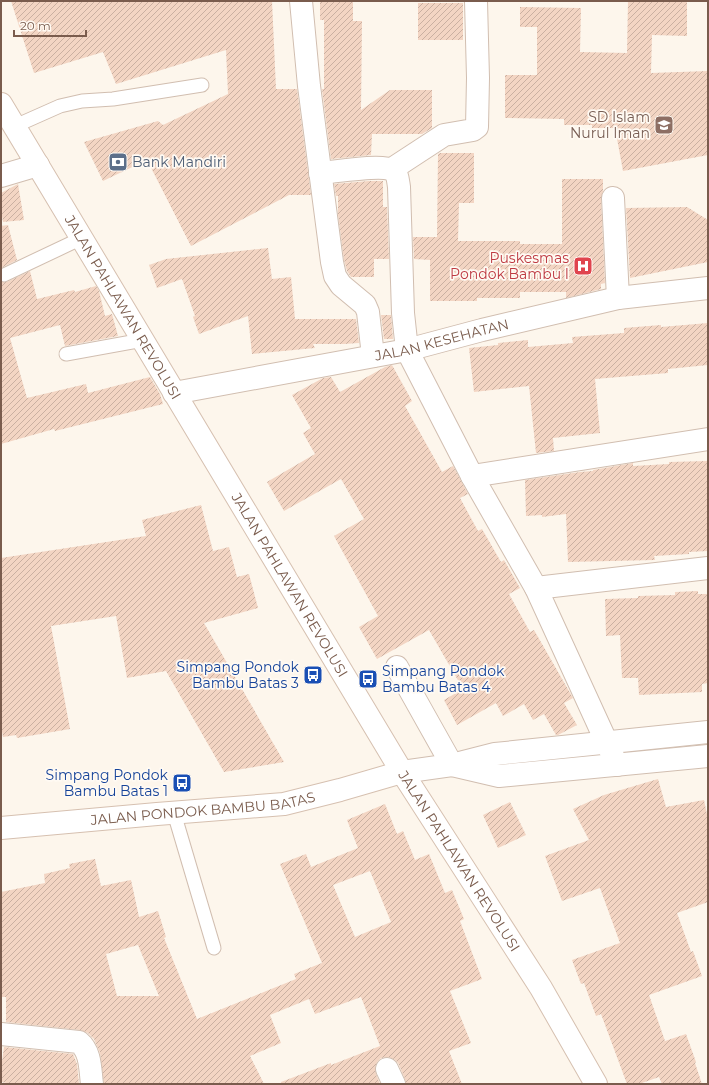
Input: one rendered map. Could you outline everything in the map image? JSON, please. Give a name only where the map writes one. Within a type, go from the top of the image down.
[{"type":"street","points":[[301,1],[320,173],[332,262],[335,276],[341,285],[364,305],[368,312],[373,356]]},
{"type":"street","points":[[320,173],[377,167],[392,169],[444,135],[473,130],[477,127],[478,78],[476,1]]},
{"type":"street","name":"JALAN PAHLAWAN REVOLUSI","points":[[1,104],[402,772],[541,988],[596,1084]]},
{"type":"street","points":[[1,176],[38,165]]},
{"type":"street","points":[[392,169],[397,176],[398,187],[403,313],[407,350],[472,476],[536,588],[616,765]]},
{"type":"street","points":[[613,198],[618,298]]},
{"type":"street","name":"JALAN KESEHATAN","points":[[174,393],[407,350],[482,330],[618,298],[708,288]]},
{"type":"street","points":[[472,476],[708,439]]},
{"type":"street","points":[[536,588],[708,568]]},
{"type":"street","points":[[397,667],[452,765],[499,776],[708,756]]},
{"type":"street","name":"JALAN PONDOK BAMBU BATAS","points":[[1,828],[284,804],[402,772],[452,765],[496,754],[708,732]]},
{"type":"street","points":[[1,1034],[79,1042],[84,1046],[88,1054],[92,1084]]},
{"type":"lane","points":[[15,126],[67,104],[82,101],[126,97],[202,85]]},
{"type":"lane","points":[[4,275],[82,238]]},
{"type":"lane","points":[[66,354],[142,340]]},
{"type":"lane","points":[[174,813],[214,948]]},
{"type":"building","points":[[11,1],[272,1],[276,89],[297,89],[311,195],[289,195],[191,246],[147,160],[103,181],[84,142],[158,121],[163,125],[228,94],[226,50],[116,84],[103,52],[34,73]]},
{"type":"building","points":[[320,1],[353,1],[353,21],[362,21],[361,110],[390,90],[432,90],[432,128],[422,134],[372,134],[371,155],[331,159],[322,89],[324,89],[324,20],[320,20]]},
{"type":"building","points":[[628,1],[687,1],[687,36],[652,35],[651,73],[708,71],[708,155],[623,171],[615,128],[592,128],[592,125],[564,125],[564,119],[505,118],[505,75],[537,75],[537,27],[520,27],[520,7],[581,8],[580,52],[627,53]]},
{"type":"building","points":[[418,3],[463,3],[463,40],[418,40]]},
{"type":"building","points":[[474,153],[474,203],[459,203],[458,241],[520,241],[520,244],[562,244],[562,179],[603,179],[601,199],[605,283],[601,284],[601,289],[566,298],[566,292],[520,292],[520,298],[477,298],[477,301],[430,301],[430,260],[414,259],[413,237],[437,237],[438,154]]},
{"type":"building","points":[[383,181],[383,207],[387,207],[389,259],[374,259],[374,277],[351,277],[347,271],[344,260],[338,214],[338,196],[336,196],[334,184]]},
{"type":"building","points":[[18,184],[24,220],[3,222],[1,211],[1,193]]},
{"type":"building","points":[[687,207],[708,220],[708,262],[630,278],[626,208]]},
{"type":"building","points":[[8,225],[17,260],[1,268],[1,226]]},
{"type":"building","points":[[268,248],[272,279],[291,277],[295,319],[356,319],[359,343],[313,344],[315,348],[252,354],[248,316],[199,334],[193,317],[195,316],[182,279],[157,288],[149,265],[166,259]]},
{"type":"building","points":[[30,271],[37,299],[74,290],[75,292],[96,286],[99,291],[105,316],[112,314],[118,336],[65,346],[60,325],[10,338],[27,398],[86,384],[88,393],[150,377],[160,394],[163,404],[55,431],[54,429],[1,444],[1,282],[7,282]]},
{"type":"building","points":[[381,315],[391,315],[393,339],[384,339]]},
{"type":"building","points":[[708,323],[708,365],[668,369],[668,373],[595,379],[600,433],[553,438],[554,451],[536,453],[529,386],[474,392],[469,348],[528,340],[528,347],[573,343],[572,337],[624,333],[624,328],[661,325],[661,327]]},
{"type":"building","points":[[392,365],[412,401],[405,406],[442,472],[453,466],[468,494],[460,498],[478,531],[482,529],[501,562],[504,560],[520,588],[509,594],[530,632],[534,630],[573,698],[564,703],[577,725],[558,735],[556,735],[544,714],[533,720],[524,704],[503,716],[496,703],[457,725],[444,700],[463,689],[429,630],[377,659],[359,627],[378,616],[334,536],[364,519],[341,479],[284,511],[267,482],[315,454],[303,433],[311,428],[292,395],[323,378],[331,377],[340,392],[385,367]]},
{"type":"building","points":[[708,461],[708,551],[689,552],[689,554],[654,556],[655,560],[568,562],[566,514],[542,517],[542,515],[526,516],[525,480],[593,471],[633,463],[633,466],[669,464],[669,462]]},
{"type":"building","points":[[201,505],[213,551],[229,547],[237,577],[249,574],[258,608],[204,623],[284,762],[224,772],[166,671],[127,678],[116,616],[51,626],[70,729],[17,738],[16,735],[3,737],[1,726],[1,558],[146,536],[142,520]]},
{"type":"building","points":[[698,591],[698,594],[708,594],[708,683],[702,684],[702,692],[639,695],[638,678],[622,678],[620,635],[606,636],[605,599],[675,595],[675,592]]},
{"type":"building","points":[[658,779],[666,807],[704,800],[708,819],[708,902],[677,913],[691,952],[693,951],[702,976],[649,995],[665,1041],[686,1034],[702,1084],[662,1084],[659,1077],[639,1084],[627,1084],[601,1014],[596,1016],[584,983],[581,984],[572,960],[620,943],[600,888],[562,901],[545,856],[589,840],[573,809],[604,795]]},
{"type":"building","points":[[510,802],[526,835],[498,848],[483,815]]},
{"type":"building","points":[[385,804],[397,834],[403,831],[415,860],[429,854],[445,893],[452,890],[464,919],[460,921],[482,979],[450,991],[471,1043],[449,1051],[462,1084],[406,1084],[398,1063],[394,1059],[388,1057],[381,1058],[377,1062],[375,1068],[380,1084],[281,1084],[281,1082],[380,1046],[361,997],[315,1014],[309,999],[270,1015],[281,1043],[250,1056],[264,1084],[104,1084],[100,1053],[94,1039],[88,1033],[80,1030],[6,1022],[6,997],[1,997],[1,892],[45,883],[44,874],[70,868],[69,864],[95,859],[101,886],[131,880],[139,917],[158,911],[166,937],[164,938],[197,1019],[296,979],[294,974],[322,963],[280,864],[306,854],[311,867],[358,848],[347,820]],"holes":[[[370,871],[391,922],[355,937],[333,885]],[[138,945],[159,996],[117,996],[106,954]]]},
{"type":"building","points":[[4,1047],[73,1054],[77,1064],[79,1084],[12,1084],[1,1082]]},
{"type":"place","name":"SD Islam Nurul Iman","points":[[664,125]]},
{"type":"place","name":"Bank Mandiri","points":[[118,162]]},
{"type":"place","name":"Puskesmas Pondok Bambu I","points":[[583,266]]},
{"type":"place","name":"Simpang Pondok Bambu Batas 3","points":[[313,675]]},
{"type":"place","name":"Simpang Pondok Bambu Batas 4","points":[[368,679]]},
{"type":"place","name":"Simpang Pondok Bambu Batas 1","points":[[182,783]]}]
